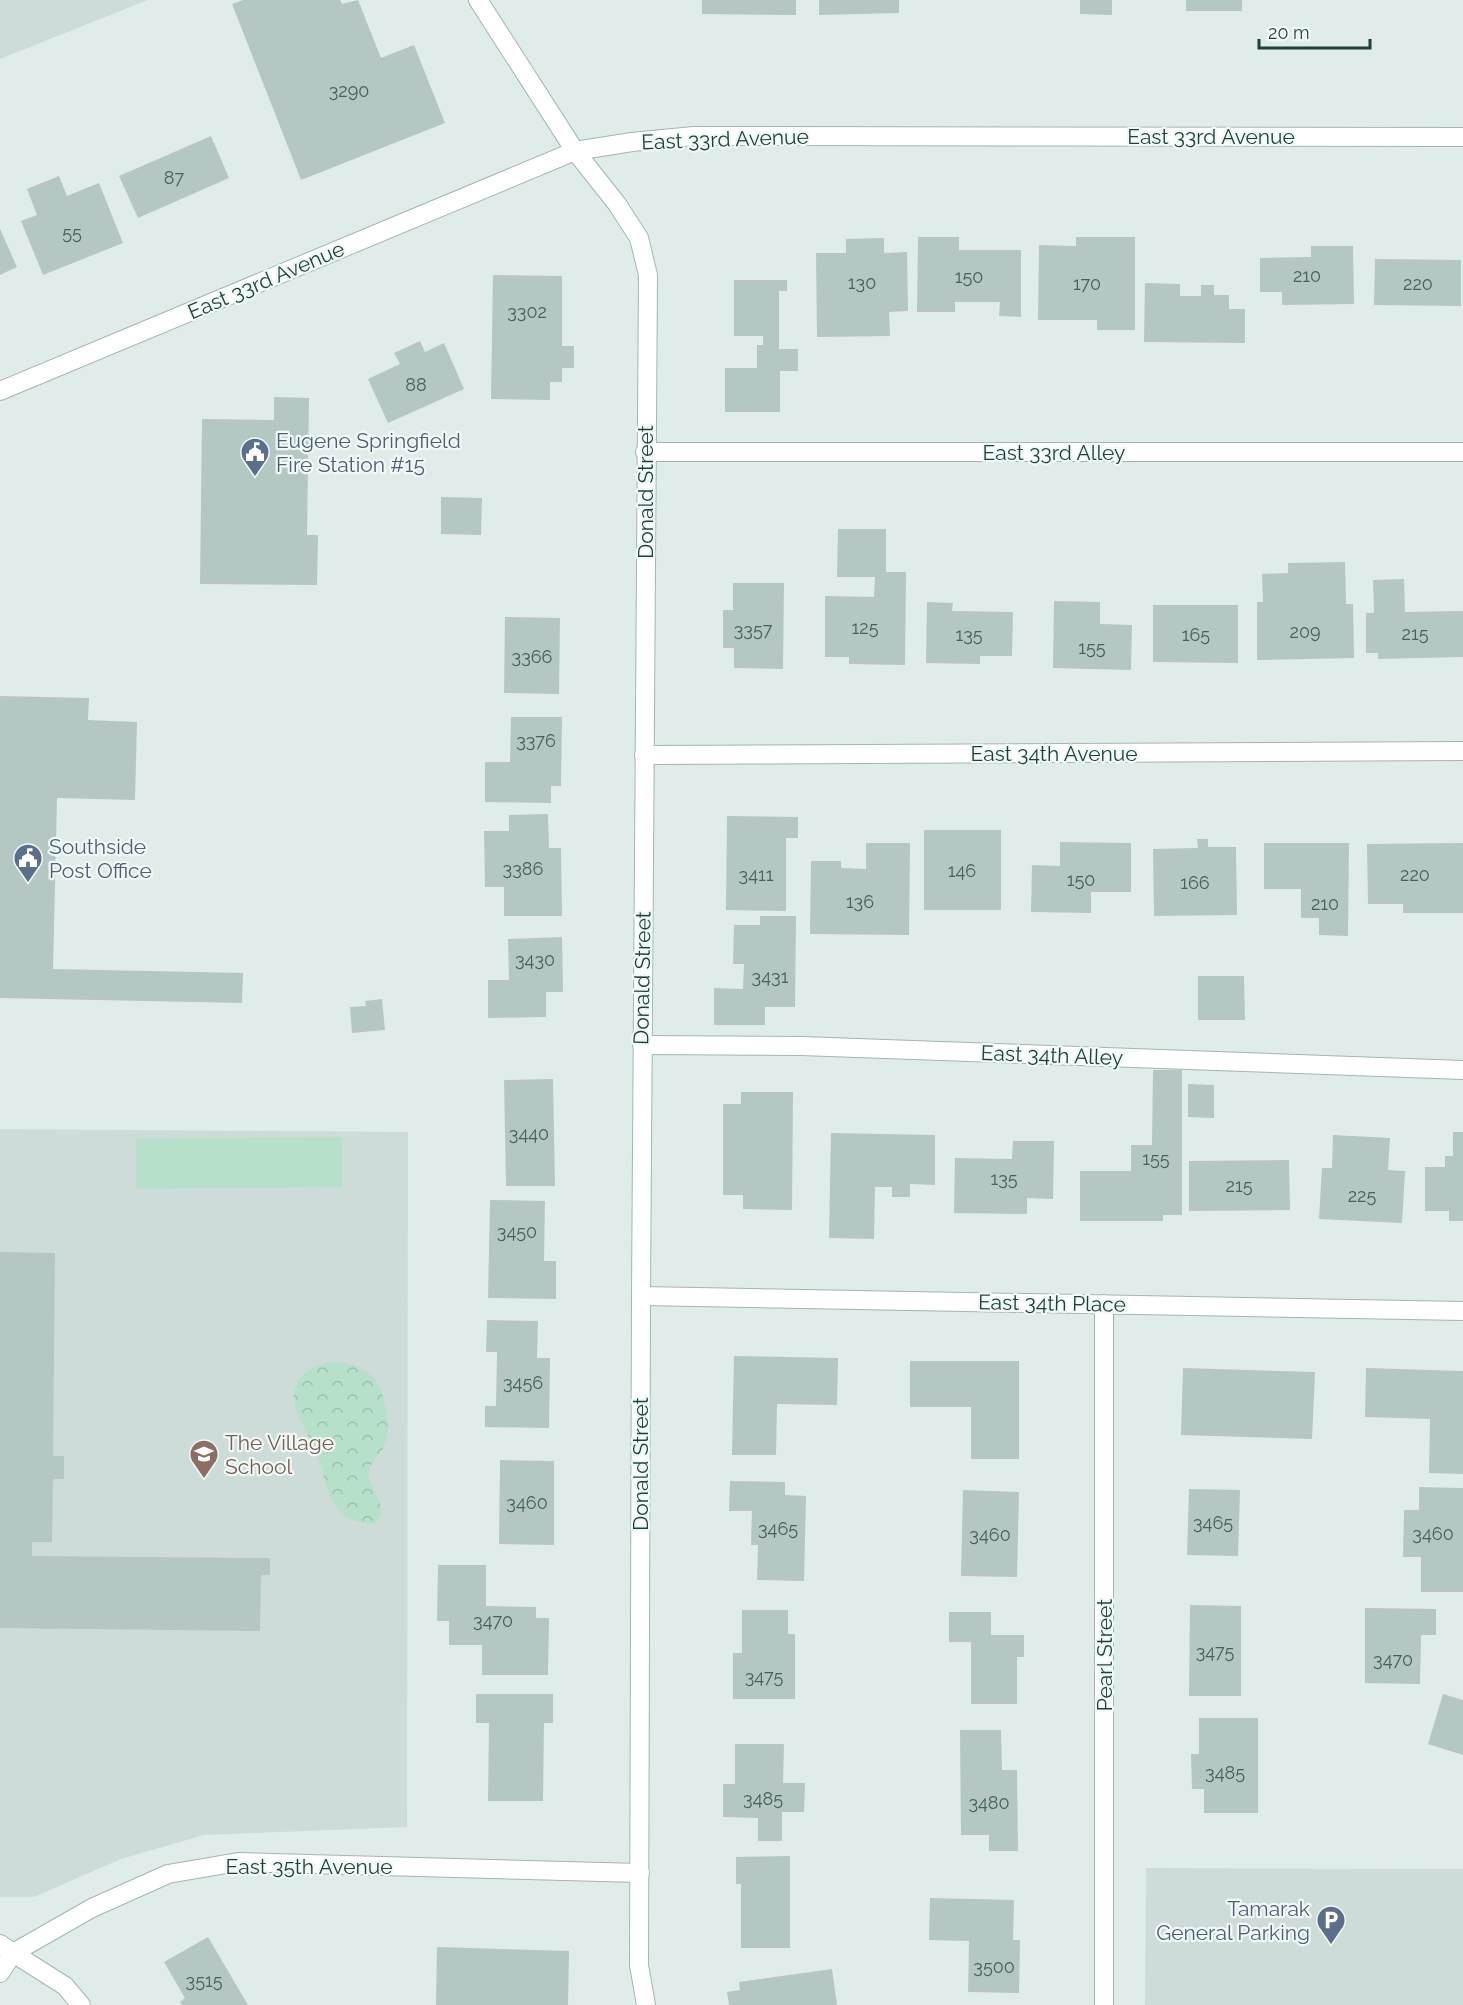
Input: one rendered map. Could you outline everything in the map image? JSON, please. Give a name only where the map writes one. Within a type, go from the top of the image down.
[{"type":"street","name":"Donald Street","points":[[478,0],[575,151],[639,238],[648,275],[640,1296],[639,1965],[646,2005]]},
{"type":"street","name":"East 33rd Avenue","points":[[0,391],[575,151],[632,142],[694,136],[1463,137]]},
{"type":"street","name":"East 33rd Alley","points":[[645,452],[1463,452]]},
{"type":"street","name":"East 34th Avenue","points":[[645,755],[1463,751]]},
{"type":"street","name":"East 34th Alley","points":[[642,1045],[801,1046],[1463,1070]]},
{"type":"street","name":"East 34th Place","points":[[640,1296],[1463,1311]]},
{"type":"street","name":"Pearl Street","points":[[1104,1304],[1104,2005]]},
{"type":"street","name":"East 35th Avenue","points":[[6,1949],[168,1874],[238,1862],[640,1873]]},
{"type":"street","points":[[0,1974],[6,1949],[65,1986],[81,2005]]},
{"type":"shaded area","points":[[0,0],[148,0],[0,59]]},
{"type":"shaded area","name":"The Village School","points":[[0,1129],[408,1132],[407,1827],[204,1835],[121,1859],[34,1897],[0,1897]]},
{"type":"shaded area","points":[[1146,1868],[1463,1869],[1463,2005],[1145,2005]]},
{"type":"green space","points":[[342,1137],[342,1187],[136,1189],[136,1138]]},
{"type":"green space","points":[[338,1361],[369,1373],[383,1395],[388,1435],[369,1474],[382,1513],[380,1519],[374,1524],[349,1518],[340,1512],[333,1502],[318,1457],[294,1403],[294,1393],[301,1376],[317,1366]]},
{"type":"building","points":[[243,0],[340,0],[342,4],[358,0],[381,58],[414,45],[445,123],[301,180],[232,4]]},
{"type":"building","points":[[702,0],[796,0],[796,15],[702,14]]},
{"type":"building","points":[[819,0],[899,0],[899,13],[819,15]]},
{"type":"building","points":[[1080,0],[1112,0],[1112,15],[1080,14]]},
{"type":"building","points":[[1186,0],[1242,0],[1242,11],[1186,11]]},
{"type":"building","points":[[211,136],[229,178],[138,218],[119,176]]},
{"type":"building","points":[[59,176],[67,196],[99,183],[123,243],[43,275],[21,221],[37,215],[27,189]]},
{"type":"building","points":[[0,229],[17,267],[0,275]]},
{"type":"building","points":[[918,237],[959,237],[959,250],[1021,250],[1021,317],[999,316],[1000,302],[955,302],[955,312],[917,312]]},
{"type":"building","points":[[1076,237],[1135,237],[1135,330],[1097,330],[1097,320],[1038,320],[1039,245],[1076,246]]},
{"type":"building","points":[[884,238],[884,253],[907,252],[908,311],[889,312],[890,336],[817,337],[816,253],[846,253],[846,239]]},
{"type":"building","points":[[1311,246],[1353,246],[1354,304],[1282,305],[1282,292],[1260,292],[1260,258],[1311,257]]},
{"type":"building","points":[[1375,259],[1461,260],[1461,306],[1374,305]]},
{"type":"building","points":[[493,275],[562,276],[562,346],[574,346],[574,368],[562,368],[562,382],[550,382],[550,400],[491,399]]},
{"type":"building","points":[[734,280],[787,280],[787,291],[779,291],[779,349],[798,349],[798,371],[780,371],[780,412],[725,412],[725,368],[757,368],[757,345],[763,345],[763,336],[734,336]]},
{"type":"building","points":[[1145,283],[1180,284],[1180,296],[1201,296],[1201,285],[1214,285],[1214,295],[1229,295],[1229,309],[1245,309],[1245,343],[1144,342]]},
{"type":"building","points":[[420,341],[425,352],[444,343],[464,389],[388,423],[368,379],[400,364],[394,353]]},
{"type":"building","name":"Eugene Springfield Fire Station #15","points":[[274,397],[309,398],[307,535],[318,535],[317,585],[200,584],[202,419],[274,420]]},
{"type":"building","points":[[441,497],[482,498],[481,535],[441,534]]},
{"type":"building","points":[[838,529],[886,529],[886,572],[906,572],[905,665],[849,664],[849,657],[825,657],[825,596],[874,597],[875,577],[837,577]]},
{"type":"building","points":[[1345,562],[1346,604],[1353,604],[1354,658],[1257,660],[1257,602],[1263,602],[1262,574],[1288,573],[1288,563]]},
{"type":"building","points":[[1404,579],[1405,612],[1463,611],[1463,657],[1378,659],[1378,653],[1366,653],[1366,613],[1374,613],[1373,580]]},
{"type":"building","points":[[733,583],[784,583],[783,669],[734,668],[734,648],[723,648],[723,610],[733,610]]},
{"type":"building","points":[[1054,601],[1100,602],[1100,624],[1132,625],[1131,670],[1053,668]]},
{"type":"building","points":[[927,602],[953,603],[952,611],[1013,612],[1012,656],[980,656],[980,664],[926,663]]},
{"type":"building","points":[[1153,605],[1238,605],[1238,663],[1153,662]]},
{"type":"building","points":[[505,617],[560,618],[559,694],[504,693]]},
{"type":"building","name":"Southside Post Office","points":[[0,696],[89,698],[88,720],[137,722],[135,800],[57,798],[53,969],[243,973],[242,1003],[0,998]]},
{"type":"building","points":[[511,717],[562,717],[561,786],[551,786],[551,803],[485,802],[485,762],[510,762]]},
{"type":"building","points":[[548,814],[549,848],[561,848],[562,916],[504,916],[504,887],[485,887],[484,831],[509,831],[509,815]]},
{"type":"building","points":[[727,816],[798,817],[798,838],[786,838],[786,911],[726,910]]},
{"type":"building","points":[[924,830],[1001,830],[1001,910],[924,910]]},
{"type":"building","points":[[1197,839],[1208,839],[1208,847],[1236,847],[1237,915],[1154,916],[1153,849],[1198,848]]},
{"type":"building","points":[[1060,842],[1131,843],[1131,892],[1091,892],[1091,913],[1031,912],[1032,865],[1060,866]]},
{"type":"building","points":[[866,843],[910,843],[909,935],[810,934],[811,861],[841,861],[841,868],[866,869]]},
{"type":"building","points":[[1264,843],[1349,843],[1348,936],[1319,935],[1319,918],[1301,918],[1301,889],[1264,889]]},
{"type":"building","points":[[1463,843],[1463,913],[1403,913],[1403,904],[1368,904],[1367,844]]},
{"type":"building","points":[[760,916],[796,916],[795,1007],[765,1007],[765,1025],[714,1025],[714,988],[743,989],[744,964],[733,964],[734,925],[760,925]]},
{"type":"building","points":[[562,937],[563,992],[546,992],[546,1017],[488,1018],[488,980],[509,980],[508,939]]},
{"type":"building","points":[[1198,976],[1244,976],[1245,1020],[1198,1020]]},
{"type":"building","points":[[382,999],[385,1030],[352,1033],[350,1007],[366,1006],[365,1001]]},
{"type":"building","points":[[1153,1070],[1182,1070],[1182,1215],[1163,1215],[1163,1221],[1080,1221],[1080,1171],[1131,1171],[1131,1145],[1152,1145]]},
{"type":"building","points":[[553,1079],[555,1186],[506,1186],[504,1080]]},
{"type":"building","points":[[1188,1084],[1214,1085],[1214,1118],[1188,1117]]},
{"type":"building","points":[[741,1092],[793,1092],[792,1210],[743,1209],[743,1195],[723,1195],[723,1104],[741,1104]]},
{"type":"building","points":[[1453,1132],[1463,1132],[1463,1221],[1449,1221],[1449,1211],[1425,1211],[1425,1167],[1445,1167],[1445,1156],[1453,1156]]},
{"type":"building","points":[[831,1133],[935,1135],[935,1185],[910,1184],[910,1197],[892,1197],[892,1187],[875,1187],[874,1239],[829,1238]]},
{"type":"building","points":[[1333,1135],[1390,1138],[1388,1170],[1405,1171],[1402,1223],[1319,1219],[1322,1168],[1332,1168]]},
{"type":"building","points":[[1013,1141],[1054,1141],[1053,1199],[1027,1198],[1027,1214],[954,1213],[955,1158],[1012,1159]]},
{"type":"building","points":[[1289,1160],[1290,1210],[1189,1211],[1189,1161]]},
{"type":"building","points":[[490,1200],[545,1201],[544,1261],[556,1261],[556,1299],[488,1298]]},
{"type":"building","points":[[0,1252],[55,1253],[53,1456],[64,1456],[64,1479],[53,1479],[52,1542],[32,1542],[32,1556],[270,1558],[270,1575],[261,1575],[260,1631],[0,1628]]},
{"type":"building","points":[[487,1320],[538,1321],[537,1358],[550,1358],[549,1428],[485,1427],[485,1406],[496,1406],[497,1352],[486,1352]]},
{"type":"building","points":[[734,1356],[838,1358],[837,1405],[777,1404],[776,1455],[732,1455]]},
{"type":"building","points":[[910,1361],[1019,1361],[1019,1459],[971,1459],[971,1407],[910,1407]]},
{"type":"building","points":[[1183,1368],[1315,1372],[1312,1439],[1181,1435]]},
{"type":"building","points":[[1366,1368],[1463,1371],[1463,1474],[1429,1473],[1430,1419],[1365,1417]]},
{"type":"building","points":[[500,1460],[554,1461],[554,1545],[499,1544]]},
{"type":"building","points":[[730,1481],[785,1482],[785,1495],[806,1496],[804,1581],[757,1580],[758,1545],[751,1545],[752,1511],[729,1511]]},
{"type":"building","points":[[1419,1487],[1463,1488],[1463,1592],[1421,1592],[1421,1557],[1403,1557],[1404,1510],[1419,1510]]},
{"type":"building","points":[[1189,1489],[1240,1490],[1238,1556],[1187,1555]]},
{"type":"building","points":[[963,1490],[1019,1492],[1017,1577],[961,1576]]},
{"type":"building","points":[[438,1565],[486,1565],[486,1606],[536,1607],[536,1618],[549,1618],[548,1675],[482,1675],[482,1645],[449,1645],[449,1621],[437,1621]]},
{"type":"building","points":[[1190,1605],[1241,1606],[1241,1696],[1189,1696]]},
{"type":"building","points":[[1365,1608],[1436,1609],[1436,1635],[1421,1635],[1420,1684],[1365,1683]]},
{"type":"building","points":[[742,1610],[788,1610],[788,1634],[795,1634],[795,1699],[733,1699],[733,1653],[742,1653]]},
{"type":"building","points":[[949,1612],[991,1612],[991,1635],[1024,1635],[1024,1657],[1017,1657],[1017,1704],[971,1704],[971,1642],[949,1642]]},
{"type":"building","points":[[476,1694],[553,1694],[553,1723],[544,1723],[543,1801],[488,1801],[489,1723],[476,1723]]},
{"type":"building","points":[[1443,1694],[1463,1700],[1463,1755],[1428,1744]]},
{"type":"building","points":[[1199,1718],[1258,1718],[1258,1813],[1204,1813],[1204,1789],[1192,1789],[1191,1754],[1199,1754]]},
{"type":"building","points":[[960,1730],[1001,1730],[1002,1770],[1017,1770],[1018,1851],[989,1851],[989,1835],[961,1835]]},
{"type":"building","points":[[735,1744],[784,1744],[783,1783],[805,1783],[804,1812],[782,1812],[782,1841],[758,1841],[758,1818],[723,1817],[723,1784],[735,1784]]},
{"type":"building","points":[[790,1856],[790,1948],[741,1948],[741,1884],[736,1884],[736,1857]]},
{"type":"building","points":[[930,1898],[1014,1900],[1013,1940],[1020,1940],[1019,1993],[968,1992],[969,1941],[929,1940]]},
{"type":"building","points":[[208,1937],[248,2005],[182,2005],[180,2002],[185,1998],[164,1962]]},
{"type":"building","points":[[437,1947],[569,1951],[568,2005],[436,2005]]},
{"type":"building","points":[[832,1969],[837,2005],[729,2005],[727,1992],[740,1990],[739,1982]]},
{"type":"place","name":"Eugene Springfield Fire Station #15","points":[[255,478]]},
{"type":"place","name":"Southside Post Office","points":[[28,884]]},
{"type":"place","name":"The Village School","points":[[204,1480]]},
{"type":"place","name":"Tamarak General Parking","points":[[1331,1946]]}]
